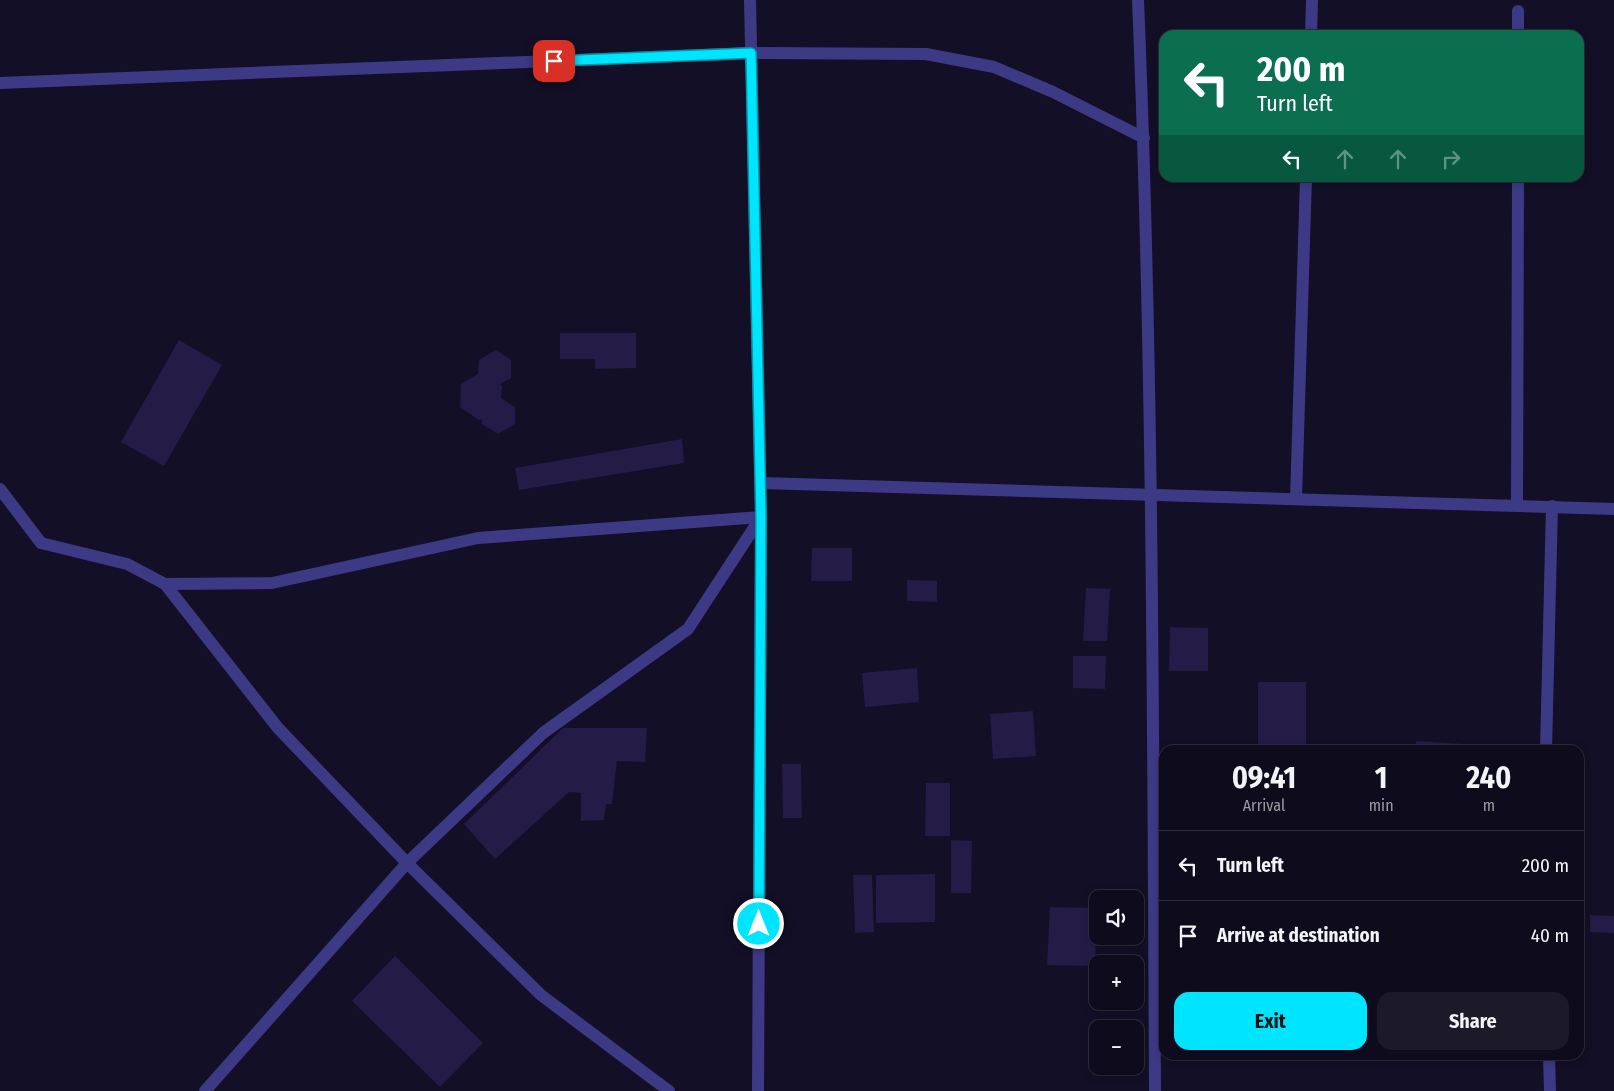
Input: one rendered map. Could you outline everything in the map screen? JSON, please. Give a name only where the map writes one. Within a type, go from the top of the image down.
[{"type":"street","points":[[750,0],[761,517],[758,1091]]},
{"type":"street","points":[[1138,0],[1144,138],[1151,495],[1155,1091]]},
{"type":"street","points":[[1311,30],[1312,0]]},
{"type":"street","points":[[1518,11],[1518,30]]},
{"type":"street","points":[[0,83],[751,53],[926,54],[994,67],[1053,92],[1144,138]]},
{"type":"street","points":[[1296,499],[1306,182]]},
{"type":"street","points":[[1517,505],[1518,182]]},
{"type":"street","points":[[760,483],[1614,508]]},
{"type":"street","points":[[0,489],[41,543],[127,564],[165,584],[278,728],[408,863],[541,995],[669,1091]]},
{"type":"street","points":[[1546,745],[1552,506]]},
{"type":"street","points":[[165,584],[272,583],[478,538],[761,517]]},
{"type":"street","points":[[205,1091],[408,863],[543,733],[688,629],[761,517]]},
{"type":"street","points":[[1549,1060],[1550,1091]]},
{"type":"building","points":[[560,333],[636,333],[636,368],[595,369],[595,359],[560,359]]},
{"type":"building","points":[[179,340],[222,365],[164,466],[121,442]]},
{"type":"building","points":[[496,350],[511,360],[511,378],[500,384],[502,386],[501,398],[515,407],[515,424],[498,434],[482,424],[482,419],[479,420],[460,407],[461,384],[478,374],[479,360]]},
{"type":"building","points":[[682,439],[684,463],[519,490],[515,468]]},
{"type":"building","points":[[812,548],[852,548],[852,581],[811,581]]},
{"type":"building","points":[[907,580],[937,581],[937,602],[907,601]]},
{"type":"building","points":[[1086,588],[1110,589],[1107,641],[1083,641]]},
{"type":"building","points":[[1170,627],[1208,628],[1208,671],[1169,671]]},
{"type":"building","points":[[1073,656],[1106,656],[1105,689],[1073,688]]},
{"type":"building","points":[[917,668],[919,702],[865,707],[862,673]]},
{"type":"building","points":[[1258,682],[1306,682],[1306,745],[1258,745]]},
{"type":"building","points":[[1033,711],[1036,756],[993,759],[990,714]]},
{"type":"building","points":[[563,728],[647,728],[645,762],[617,761],[612,804],[606,804],[604,820],[581,821],[581,793],[569,792],[495,859],[464,824]]},
{"type":"building","points":[[1416,741],[1464,744],[1464,745],[1416,745]]},
{"type":"building","points":[[782,764],[801,764],[802,818],[783,818]]},
{"type":"building","points":[[926,783],[950,783],[950,836],[925,836]]},
{"type":"building","points":[[951,840],[972,841],[971,893],[951,893]]},
{"type":"building","points":[[935,874],[935,922],[876,923],[876,875]]},
{"type":"building","points":[[853,875],[872,875],[874,932],[855,933]]},
{"type":"building","points":[[1050,907],[1089,908],[1089,945],[1096,945],[1095,955],[1089,955],[1089,966],[1047,965]]},
{"type":"building","points":[[1590,915],[1614,916],[1614,933],[1590,932]]},
{"type":"building","points":[[395,956],[483,1043],[440,1087],[352,1001]]},
{"type":"route","points":[[554,61],[751,53],[761,517],[759,924]]}]
